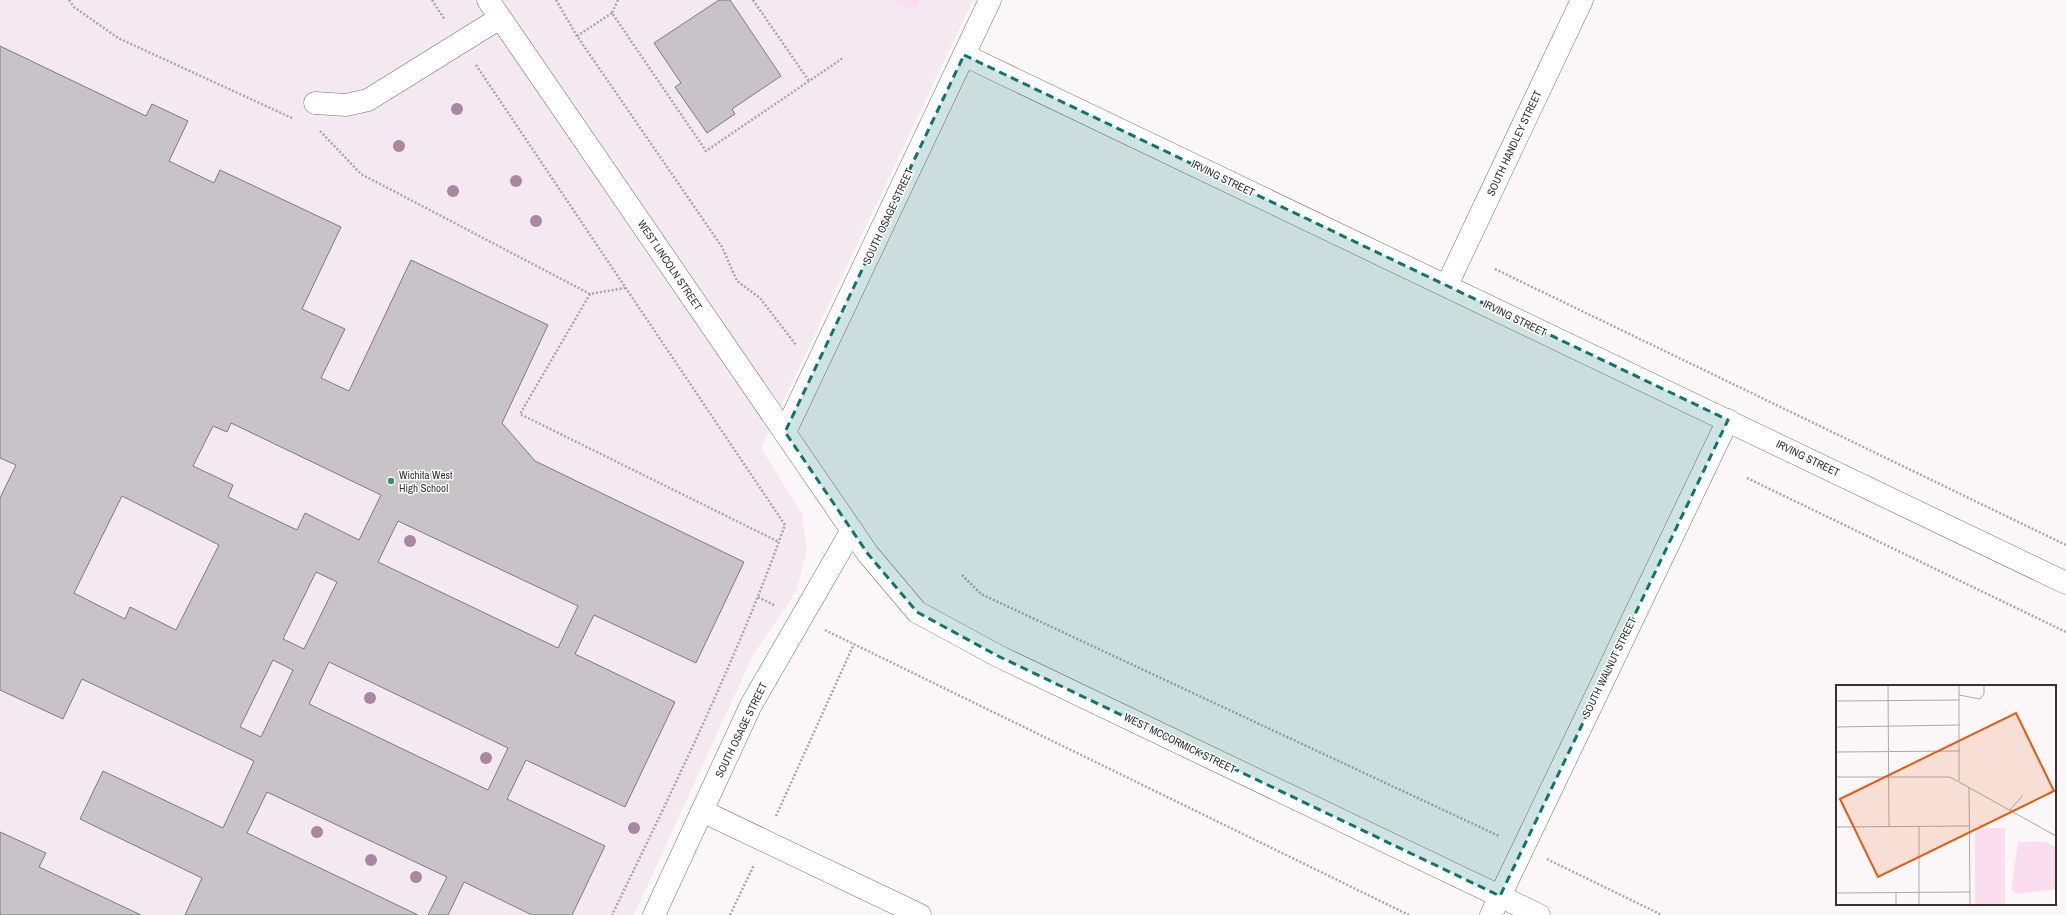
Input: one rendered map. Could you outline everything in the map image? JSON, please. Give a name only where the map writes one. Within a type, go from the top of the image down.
[{"type":"street","name":"WEST LINCOLN STREET","points":[[488,0],[852,530]]},
{"type":"street","name":"SOUTH OSAGE STREET","points":[[785,432],[990,0]]},
{"type":"street","name":"SOUTH HANDLEY STREET","points":[[1447,285],[1582,0]]},
{"type":"street","points":[[315,103],[346,105],[368,100],[500,18]]},
{"type":"street","name":"IRVING STREET","points":[[964,55],[1447,285],[2066,583]]},
{"type":"street","name":"SOUTH WALNUT STREET","points":[[1496,905],[1728,420]]},
{"type":"street","name":"SOUTH OSAGE STREET","points":[[654,915],[751,705],[852,530]]},
{"type":"street","name":"WEST MCCORMICK STREET","points":[[852,530],[868,554],[917,612],[998,656],[1496,905],[1539,915]]},
{"type":"street","points":[[702,810],[920,915]]},
{"type":"path","points":[[69,0],[74,7],[118,38],[298,121]]},
{"type":"path","points":[[432,0],[785,525],[758,597],[708,716],[612,915]]},
{"type":"path","points":[[556,0],[577,36],[722,247],[737,281],[760,298],[815,370]]},
{"type":"path","points":[[577,36],[612,13],[618,0]]},
{"type":"path","points":[[753,0],[809,81]]},
{"type":"path","points":[[612,13],[706,151],[843,58]]},
{"type":"path","points":[[319,131],[361,174],[590,294],[625,288]]},
{"type":"path","points":[[1495,270],[2066,544]]},
{"type":"path","points":[[590,294],[520,414],[779,542]]},
{"type":"path","points":[[1747,478],[2066,632]]},
{"type":"path","points":[[962,575],[981,594],[1430,802],[1662,915]]},
{"type":"path","points":[[758,597],[1409,915]]},
{"type":"path","points":[[730,915],[854,644]]},
{"type":"highlighted area","points":[[964,55],[1728,420],[1500,896],[998,656],[917,612],[868,554],[785,432]]},
{"type":"shaded area","name":"Wichita West High School","points":[[0,0],[973,0],[761,448],[802,514],[807,550],[796,592],[753,655],[634,915],[0,915]]},
{"type":"shaded area","points":[[893,0],[920,0],[915,11]]},
{"type":"building","points":[[719,0],[730,0],[781,76],[732,109],[735,114],[707,133],[675,87],[681,83],[654,43]]},
{"type":"building","name":"Wichita West High School","points":[[0,46],[146,116],[152,104],[188,121],[169,161],[214,183],[220,170],[341,227],[302,309],[345,329],[321,378],[349,391],[411,260],[548,325],[502,423],[535,461],[744,562],[696,663],[594,615],[575,654],[675,702],[625,807],[526,760],[507,799],[605,846],[572,915],[532,915],[464,882],[448,915],[428,915],[447,877],[267,792],[247,833],[418,915],[185,915],[202,878],[80,819],[103,771],[223,828],[254,761],[82,679],[63,719],[0,690],[0,498],[16,465],[0,458]],"holes":[[[231,423],[381,495],[359,540],[305,513],[297,530],[228,497],[233,485],[193,466],[213,426],[227,432]],[[122,496],[219,545],[176,630],[130,607],[125,619],[74,593]],[[398,521],[578,606],[558,648],[378,562]],[[316,572],[337,582],[304,649],[283,639]],[[273,660],[293,670],[261,737],[240,727]],[[329,662],[508,748],[488,790],[309,704]]]},
{"type":"building","points":[[0,832],[46,853],[39,867],[141,915],[0,915]]},
{"type":"place","name":"Wichita West High School","points":[[391,481]]}]
